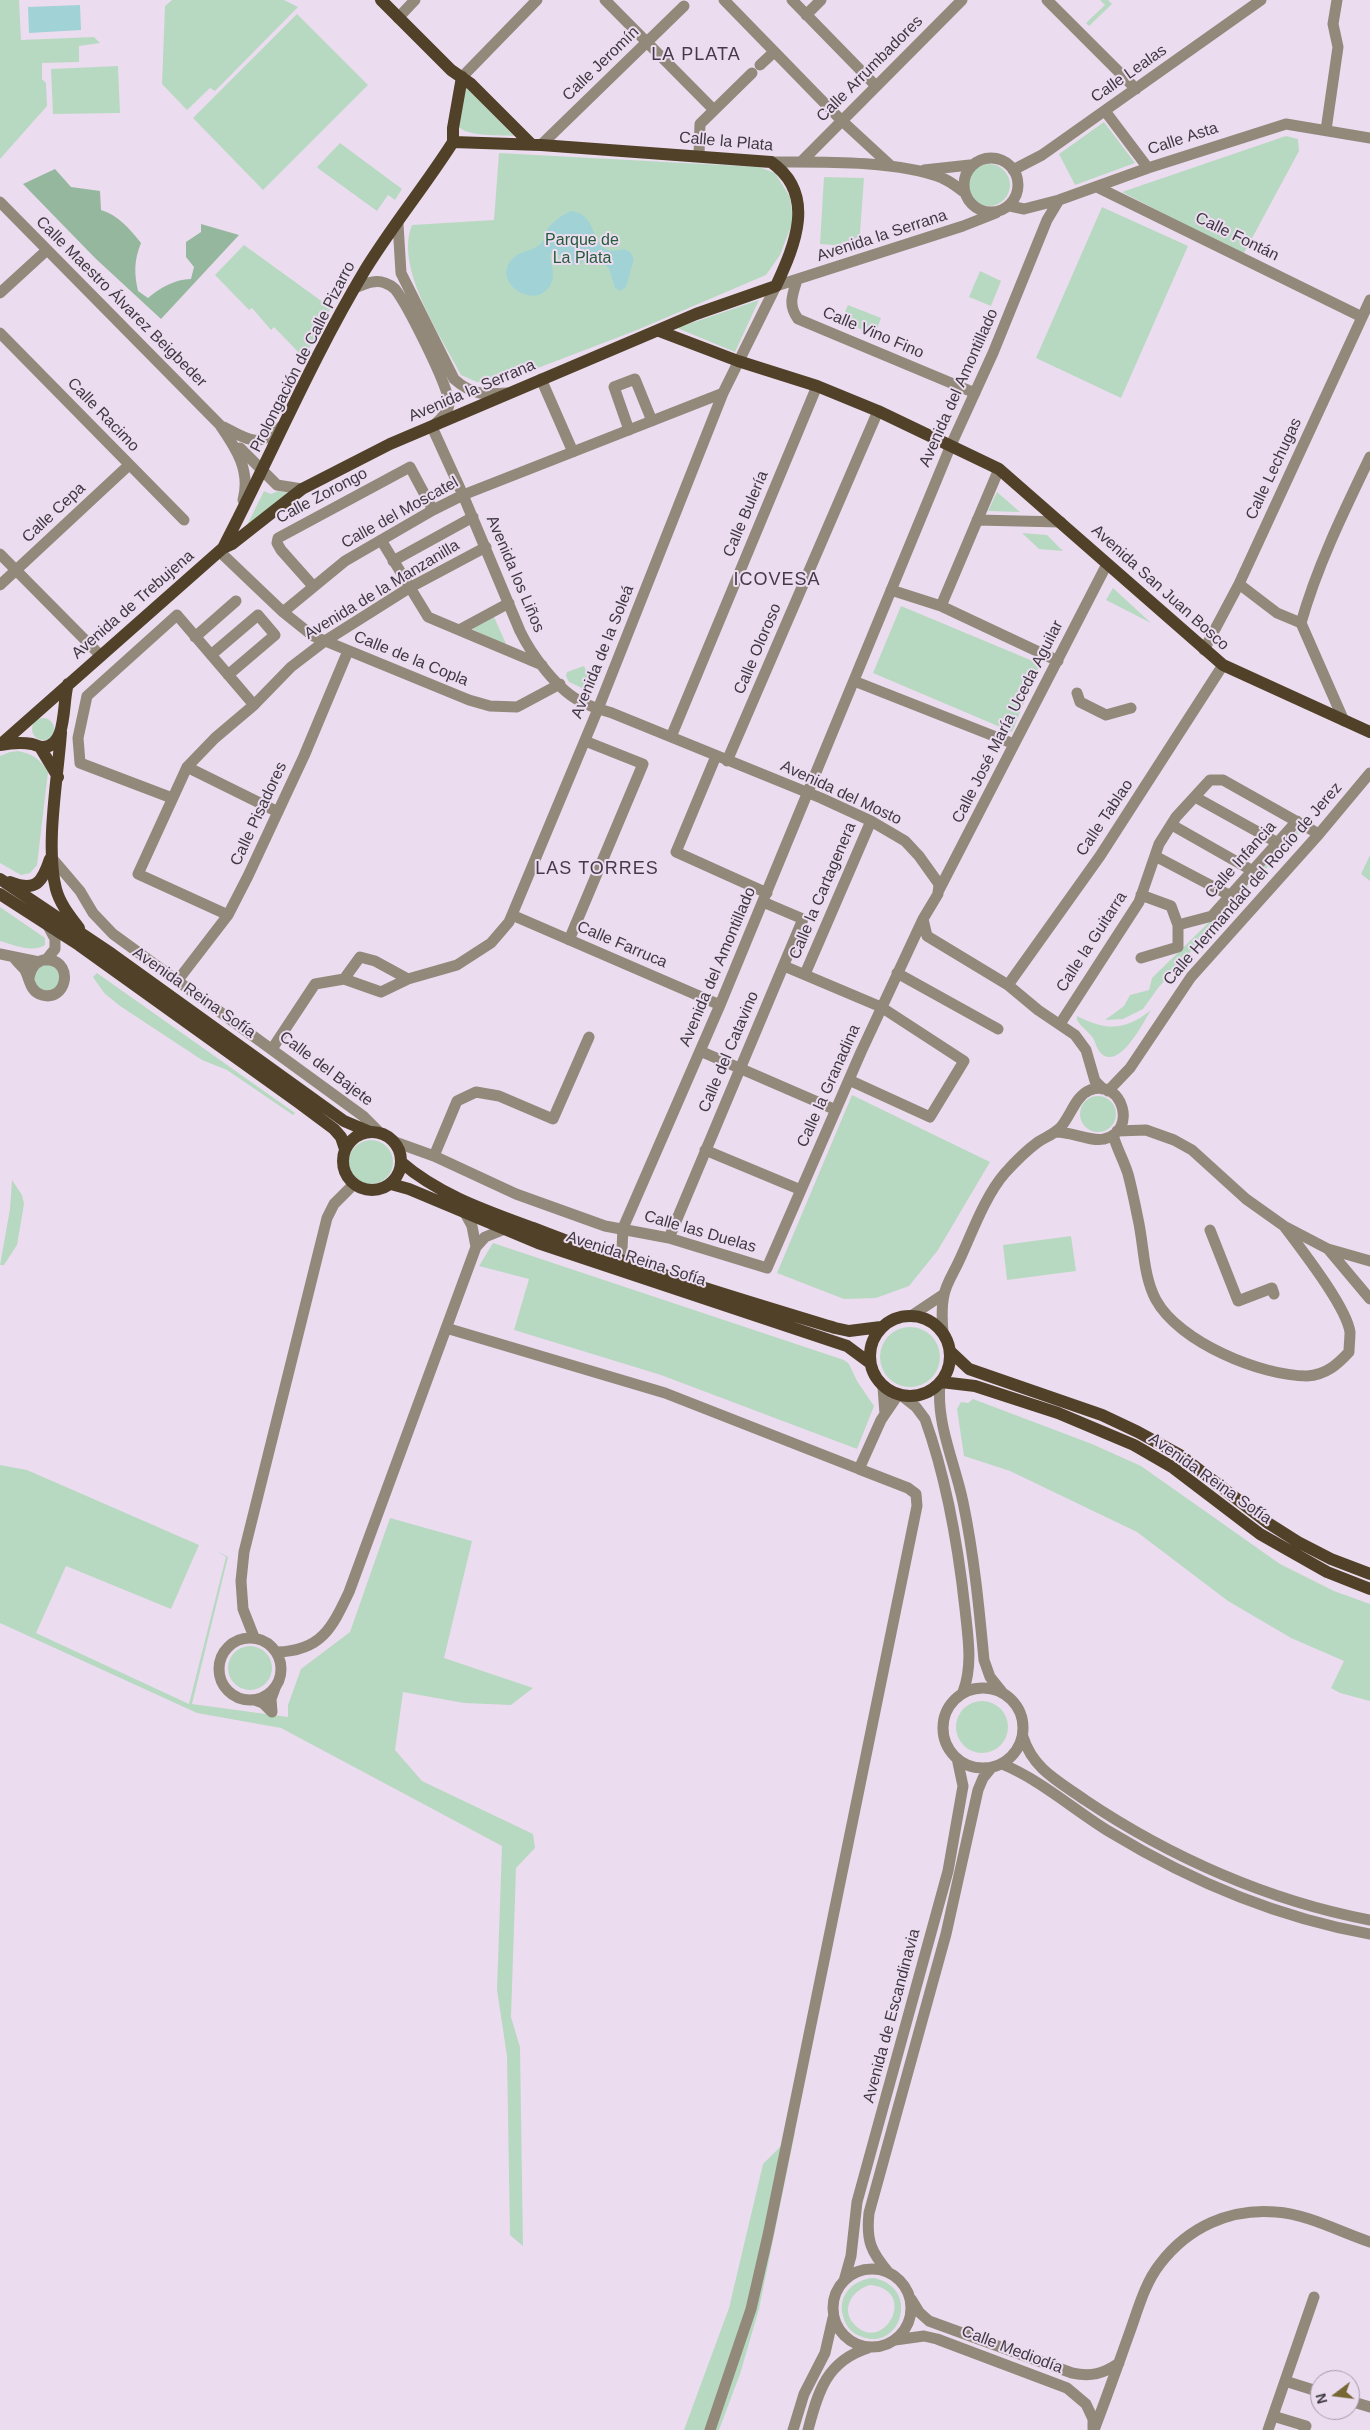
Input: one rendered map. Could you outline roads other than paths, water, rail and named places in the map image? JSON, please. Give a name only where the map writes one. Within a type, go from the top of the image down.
[{"type":"main road","points":[[381,0],[451,70],[462,77],[536,144]]},
{"type":"main road","name":"Prolongación de Calle Pizarro","points":[[221,549],[262,472],[284,423],[356,288],[453,142],[453,128],[462,77]]},
{"type":"main road","name":"Calle la Plata","points":[[453,142],[536,144],[771,162]]},
{"type":"main road","name":"Avenida la Serrana","points":[[221,549],[232,544],[302,489],[390,444],[696,314],[776,286],[789,258],[799,227],[798,202],[792,185],[784,171],[771,162]]},
{"type":"main road","points":[[659,331],[738,361]]},
{"type":"main road","name":"Avenida San Juan Bosco","points":[[738,361],[817,386],[878,411],[999,469],[1223,665],[1370,732]]},
{"type":"main road","name":"Avenida de Trebujena","points":[[0,745],[221,549]]},
{"type":"main road","name":"Avenida de Trebujena","points":[[51,857],[61,730],[68,684]]},
{"type":"main road","points":[[37,746],[51,746],[56,742],[61,730],[60,721],[51,713],[39,712],[32,716],[26,730],[27,736],[37,746],[58,777]]},
{"type":"main road","name":"Avenida de Trebujena","points":[[0,745],[22,743],[37,746]]},
{"type":"main road","points":[[0,879],[21,886],[33,886],[43,878],[51,857]]},
{"type":"main road","points":[[51,857],[56,889],[63,905],[85,936]]},
{"type":"main road","name":"Avenida Reina Sofía","points":[[0,879],[252,1053],[344,1121],[375,1132]]},
{"type":"main road","name":"Avenida Reina Sofía","points":[[0,894],[80,945],[319,1118],[341,1137],[345,1149]]},
{"type":"main road","points":[[375,1132],[395,1142],[401,1162],[400,1170],[391,1184],[384,1188],[369,1190],[354,1184],[344,1168],[345,1149],[355,1137],[375,1132]]},
{"type":"main road","name":"Avenida Reina Sofía","points":[[401,1162],[433,1185],[480,1208],[632,1264],[835,1328],[849,1331],[881,1328],[892,1320],[910,1316]]},
{"type":"main road","name":"Avenida Reina Sofía","points":[[391,1184],[409,1189],[538,1243],[848,1346],[870,1363],[874,1375],[883,1386],[900,1395]]},
{"type":"main road","points":[[910,1316],[929,1320],[943,1333]]},
{"type":"main road","points":[[870,1363],[872,1344],[881,1328]]},
{"type":"main road","name":"Avenida Reina Sofía","points":[[943,1333],[951,1352],[969,1369],[1102,1415],[1138,1432],[1180,1456],[1268,1523],[1298,1542],[1331,1559],[1370,1574]]},
{"type":"main road","points":[[900,1395],[922,1395],[941,1383],[950,1366],[951,1352]]},
{"type":"main road","name":"Avenida Reina Sofía","points":[[941,1383],[966,1384],[993,1392],[1058,1414],[1134,1445],[1172,1468],[1260,1534],[1328,1572],[1370,1589]]},
{"type":"street","points":[[398,18],[415,0]]},
{"type":"street","points":[[462,77],[537,0]]},
{"type":"street","points":[[605,0],[714,110]]},
{"type":"street","points":[[724,0],[842,120],[891,166]]},
{"type":"street","points":[[792,0],[876,86]]},
{"type":"street","points":[[806,14],[821,0]]},
{"type":"street","name":"Calle Arrumbadores","points":[[801,162],[962,0]]},
{"type":"street","points":[[1047,0],[1136,89]]},
{"type":"street","name":"Calle Lealas","points":[[1014,170],[1042,155],[1261,0]]},
{"type":"street","points":[[1326,130],[1338,47],[1333,24],[1337,0]]},
{"type":"street","name":"Calle Jeromín","points":[[536,144],[684,6]]},
{"type":"street","points":[[699,155],[700,124],[774,52]]},
{"type":"street","points":[[1105,111],[1148,168]]},
{"type":"street","name":"Calle Asta","points":[[1010,206],[1024,209],[1059,200],[1148,168],[1286,124],[1370,138]]},
{"type":"street","points":[[866,165],[871,157],[869,146]]},
{"type":"street","points":[[983,158],[998,158],[1010,165],[1014,170],[1018,189],[1010,206],[996,213],[978,208],[964,192],[964,177],[970,165],[983,158]]},
{"type":"street","name":"Calle la Plata","points":[[771,162],[891,166],[918,170],[944,179],[964,192]]},
{"type":"street","name":"Calle la Plata","points":[[918,170],[970,165]]},
{"type":"street","name":"Calle Fontán","points":[[1097,187],[1362,318]]},
{"type":"street","name":"Avenida del Amontillado","points":[[632,1264],[622,1249],[623,1228],[720,1005],[950,445],[975,394],[1047,220],[1059,200]]},
{"type":"street","name":"Calle Maestro Álvarez Beigbeder","points":[[0,202],[222,428],[262,472]]},
{"type":"street","name":"Avenida la Serrana","points":[[776,286],[963,226],[996,213]]},
{"type":"street","points":[[398,224],[401,273],[454,379],[461,385],[482,395],[513,393]]},
{"type":"street","points":[[0,293],[47,250]]},
{"type":"street","name":"Calle Vino Fino","points":[[797,280],[792,295],[791,310],[798,319],[975,394]]},
{"type":"street","points":[[356,288],[372,282],[384,282],[394,288],[444,383],[449,404],[447,410],[432,427]]},
{"type":"street","name":"Avenida de la Soleá","points":[[272,1049],[315,984],[344,979],[381,992],[408,979],[458,965],[491,943],[509,922],[598,709],[723,393],[776,286]]},
{"type":"street","name":"Calle Lechugas","points":[[1204,650],[1239,584],[1370,300]]},
{"type":"street","name":"Calle Racimo","points":[[0,333],[184,520]]},
{"type":"street","points":[[541,379],[573,452]]},
{"type":"street","points":[[630,430],[614,387],[635,379],[652,421]]},
{"type":"street","name":"Calle Bulería","points":[[671,737],[817,386]]},
{"type":"street","name":"Calle del Moscatel","points":[[283,612],[345,561],[433,510],[463,495],[723,393]]},
{"type":"street","name":"Calle Oloroso","points":[[728,761],[878,411]]},
{"type":"street","name":"Calle Maestro Álvarez Beigbeder","points":[[222,428],[250,440],[263,439],[271,436],[284,423]]},
{"type":"street","name":"Avenida los Liños","points":[[432,427],[473,517],[526,643],[542,665],[560,684],[580,702],[598,709]]},
{"type":"street","name":"Calle Maestro Álvarez Beigbeder","points":[[222,428],[241,458],[247,487],[237,521]]},
{"type":"street","points":[[1344,721],[1301,623],[1309,594],[1328,548],[1370,458]]},
{"type":"street","name":"Calle Cepa","points":[[0,585],[129,465]]},
{"type":"street","name":"Calle Zorongo","points":[[313,586],[281,550],[277,543],[278,538],[410,467],[433,510]]},
{"type":"street","points":[[941,606],[999,469]]},
{"type":"street","points":[[262,472],[277,485],[302,489]]},
{"type":"street","points":[[393,561],[473,517]]},
{"type":"street","points":[[977,520],[1061,522]]},
{"type":"street","points":[[381,540],[428,617],[542,665]]},
{"type":"street","name":"Avenida de la Manzanilla","points":[[228,915],[138,874],[187,767],[215,738],[254,705],[291,668],[325,640],[410,588],[486,547]]},
{"type":"street","name":"Calle de la Copla","points":[[221,549],[283,612],[313,636],[469,700],[490,706],[517,707],[560,684]]},
{"type":"street","points":[[0,554],[101,656]]},
{"type":"street","name":"Calle José María Uceda Aguilar","points":[[938,894],[1107,564]]},
{"type":"street","points":[[1239,584],[1253,597],[1278,613],[1301,623]]},
{"type":"street","points":[[891,590],[941,606],[1058,661]]},
{"type":"street","points":[[195,637],[236,601]]},
{"type":"street","points":[[459,630],[508,603]]},
{"type":"street","points":[[172,798],[80,763],[78,738],[87,696],[177,615],[254,705]]},
{"type":"street","points":[[211,655],[258,615],[275,635],[228,675]]},
{"type":"street","name":"Calle Pisadores","points":[[178,980],[228,915],[278,812],[348,650]]},
{"type":"street","name":"Calle Tablao","points":[[1008,985],[1100,856],[1223,665]]},
{"type":"street","points":[[854,681],[1014,744]]},
{"type":"street","points":[[1078,693],[1080,702],[1106,715],[1131,708]]},
{"type":"street","name":"Avenida del Mosto","points":[[598,709],[671,737],[871,821],[905,840],[939,884],[938,894]]},
{"type":"street","points":[[569,940],[643,764],[585,740]]},
{"type":"street","points":[[716,756],[676,852],[765,897]]},
{"type":"street","points":[[187,767],[278,812]]},
{"type":"street","name":"Calle Hermandad del Rocío de Jerez","points":[[1115,1133],[1124,1121],[1123,1085],[1130,1068],[1191,977],[1319,834],[1370,773]]},
{"type":"street","name":"Calle la Guitarra","points":[[1060,1024],[1141,895],[1159,844],[1194,797],[1210,780],[1223,780],[1319,834]]},
{"type":"street","points":[[1194,797],[1278,843]]},
{"type":"street","name":"Calle la Cartagenera","points":[[805,974],[871,821]]},
{"type":"street","name":"Calle Infancia","points":[[1178,925],[1212,916],[1297,821]]},
{"type":"street","points":[[1172,825],[1253,871]]},
{"type":"street","points":[[1155,856],[1231,896]]},
{"type":"street","name":"Calle del Bajete","points":[[51,857],[80,891],[101,924],[363,1116],[375,1132]]},
{"type":"street","points":[[938,894],[923,919],[926,936],[1008,985],[1038,1010],[1075,1035],[1086,1050],[1090,1070],[1095,1081],[1120,1100],[1132,1120],[1146,1130],[1174,1140],[1192,1150],[1246,1199],[1284,1226],[1328,1249],[1370,1261]]},
{"type":"street","points":[[1141,895],[1171,906],[1178,925],[1178,947],[1141,958]]},
{"type":"street","name":"Calle del Catavino","points":[[669,1238],[803,919],[765,897]]},
{"type":"street","name":"Calle Farruca","points":[[512,915],[720,1005]]},
{"type":"street","name":"Calle la Granadina","points":[[767,1268],[896,973],[923,919]]},
{"type":"street","points":[[29,978],[32,967],[43,961],[55,949],[55,940],[47,924]]},
{"type":"street","points":[[0,954],[15,959],[54,961],[63,969],[65,981],[59,991],[48,996],[37,993],[32,989],[23,966],[15,959]]},
{"type":"street","points":[[344,979],[360,957],[375,961],[408,979]]},
{"type":"street","points":[[784,966],[881,1007],[964,1061],[930,1117],[849,1080]]},
{"type":"street","points":[[896,973],[998,1029]]},
{"type":"street","points":[[434,1156],[457,1102],[476,1092],[499,1096],[553,1119],[590,1037]]},
{"type":"street","points":[[700,1051],[836,1110]]},
{"type":"street","name":"Calle Hermandad del Rocío de Jerez","points":[[1106,1090],[1130,1068]]},
{"type":"street","points":[[943,1333],[944,1294],[982,1211],[1004,1174],[1037,1143],[1056,1132],[1073,1109],[1077,1100],[1084,1093],[1090,1070]]},
{"type":"street","points":[[1084,1093],[1106,1090]]},
{"type":"street","points":[[1073,1109],[1078,1129],[1085,1136]]},
{"type":"street","points":[[1056,1132],[1068,1132],[1094,1140],[1104,1139],[1115,1133],[1146,1130]]},
{"type":"street","points":[[1115,1133],[1143,1238],[1148,1284],[1157,1302],[1169,1317],[1187,1332],[1211,1347],[1268,1370],[1308,1376],[1336,1366],[1349,1352],[1350,1333],[1345,1316],[1316,1270],[1284,1226]]},
{"type":"street","points":[[395,1142],[434,1156],[516,1194],[605,1226],[623,1228]]},
{"type":"street","points":[[705,1150],[801,1190]]},
{"type":"street","points":[[254,1637],[243,1609],[241,1581],[244,1552],[326,1218],[334,1204],[354,1184]]},
{"type":"street","points":[[465,1213],[472,1226],[476,1247]]},
{"type":"street","name":"Calle las Duelas","points":[[623,1228],[669,1238],[767,1268]]},
{"type":"street","points":[[277,1652],[295,1652],[313,1644],[334,1624],[349,1592],[476,1247],[485,1237],[505,1229]]},
{"type":"street","points":[[1210,1230],[1238,1301],[1272,1288],[1274,1294]]},
{"type":"street","points":[[1328,1249],[1370,1299]]},
{"type":"street","points":[[910,1316],[944,1294]]},
{"type":"street","points":[[446,1328],[665,1393],[908,1488],[916,1494],[917,1506],[768,2235],[751,2308],[710,2430]]},
{"type":"street","points":[[941,1383],[940,1417],[958,1483],[971,1542],[984,1660],[990,1678],[1018,1706],[1022,1716],[1023,1737],[1028,1752],[1041,1768],[1092,1804],[1168,1849],[1258,1888],[1333,1911],[1370,1920]]},
{"type":"street","points":[[883,1386],[885,1414]]},
{"type":"street","points":[[859,1469],[885,1414],[900,1395],[916,1407],[925,1419],[949,1504],[962,1578],[970,1668],[963,1692]]},
{"type":"street","points":[[255,1700],[272,1712],[271,1699],[282,1671],[277,1652],[271,1645],[254,1637],[244,1638],[229,1645],[220,1658],[219,1669],[220,1680],[230,1692],[244,1700],[255,1700],[262,1698],[275,1688]]},
{"type":"street","points":[[963,1692],[982,1687],[1002,1692]]},
{"type":"street","name":"Avenida de Escandinavia","points":[[793,2430],[804,2394],[825,2352],[834,2316],[834,2297],[844,2281],[852,2256],[857,2202],[948,1870],[963,1786],[957,1758],[945,1740],[944,1718],[948,1708],[963,1692]]},
{"type":"street","name":"Avenida de Escandinavia","points":[[910,2298],[898,2279],[889,2273],[872,2250],[869,2240],[869,2213],[946,1934],[962,1869],[978,1790],[983,1778],[1015,1753],[1023,1737]]},
{"type":"street","points":[[957,1758],[974,1767],[997,1766],[1023,1772],[1086,1818],[1124,1841],[1186,1873],[1231,1893],[1281,1911],[1370,1934]]},
{"type":"street","points":[[1094,2430],[1147,2287],[1159,2264],[1181,2241],[1205,2225],[1226,2216],[1249,2212],[1278,2212],[1300,2217],[1370,2242]]},
{"type":"street","points":[[844,2281],[860,2271],[870,2269],[889,2273]]},
{"type":"street","points":[[1268,2430],[1314,2297]]},
{"type":"street","points":[[808,2430],[816,2401],[832,2370],[854,2352],[887,2344],[895,2340],[903,2332],[909,2321],[911,2310],[910,2298]]},
{"type":"street","name":"Calle Mediodía","points":[[910,2298],[919,2312],[929,2321],[1072,2373],[1092,2375],[1107,2371],[1118,2363]]},
{"type":"street","points":[[834,2316],[840,2330],[850,2341],[869,2347]]},
{"type":"street","name":"Calle Mediodía","points":[[895,2340],[924,2336],[937,2339],[1067,2388],[1086,2404],[1093,2419],[1094,2430]]},
{"type":"street","points":[[1285,2381],[1310,2389]]},
{"type":"street","points":[[1273,2416],[1306,2426],[1304,2430]]},
{"type":"district","name":"LA PLATA","points":[[696,55]]},
{"type":"district","name":"ICOVESA","points":[[777,580]]},
{"type":"district","name":"LAS TORRES","points":[[597,869]]},
{"type":"park label","name":"Parque de La Plata","points":[[582,250]]}]
